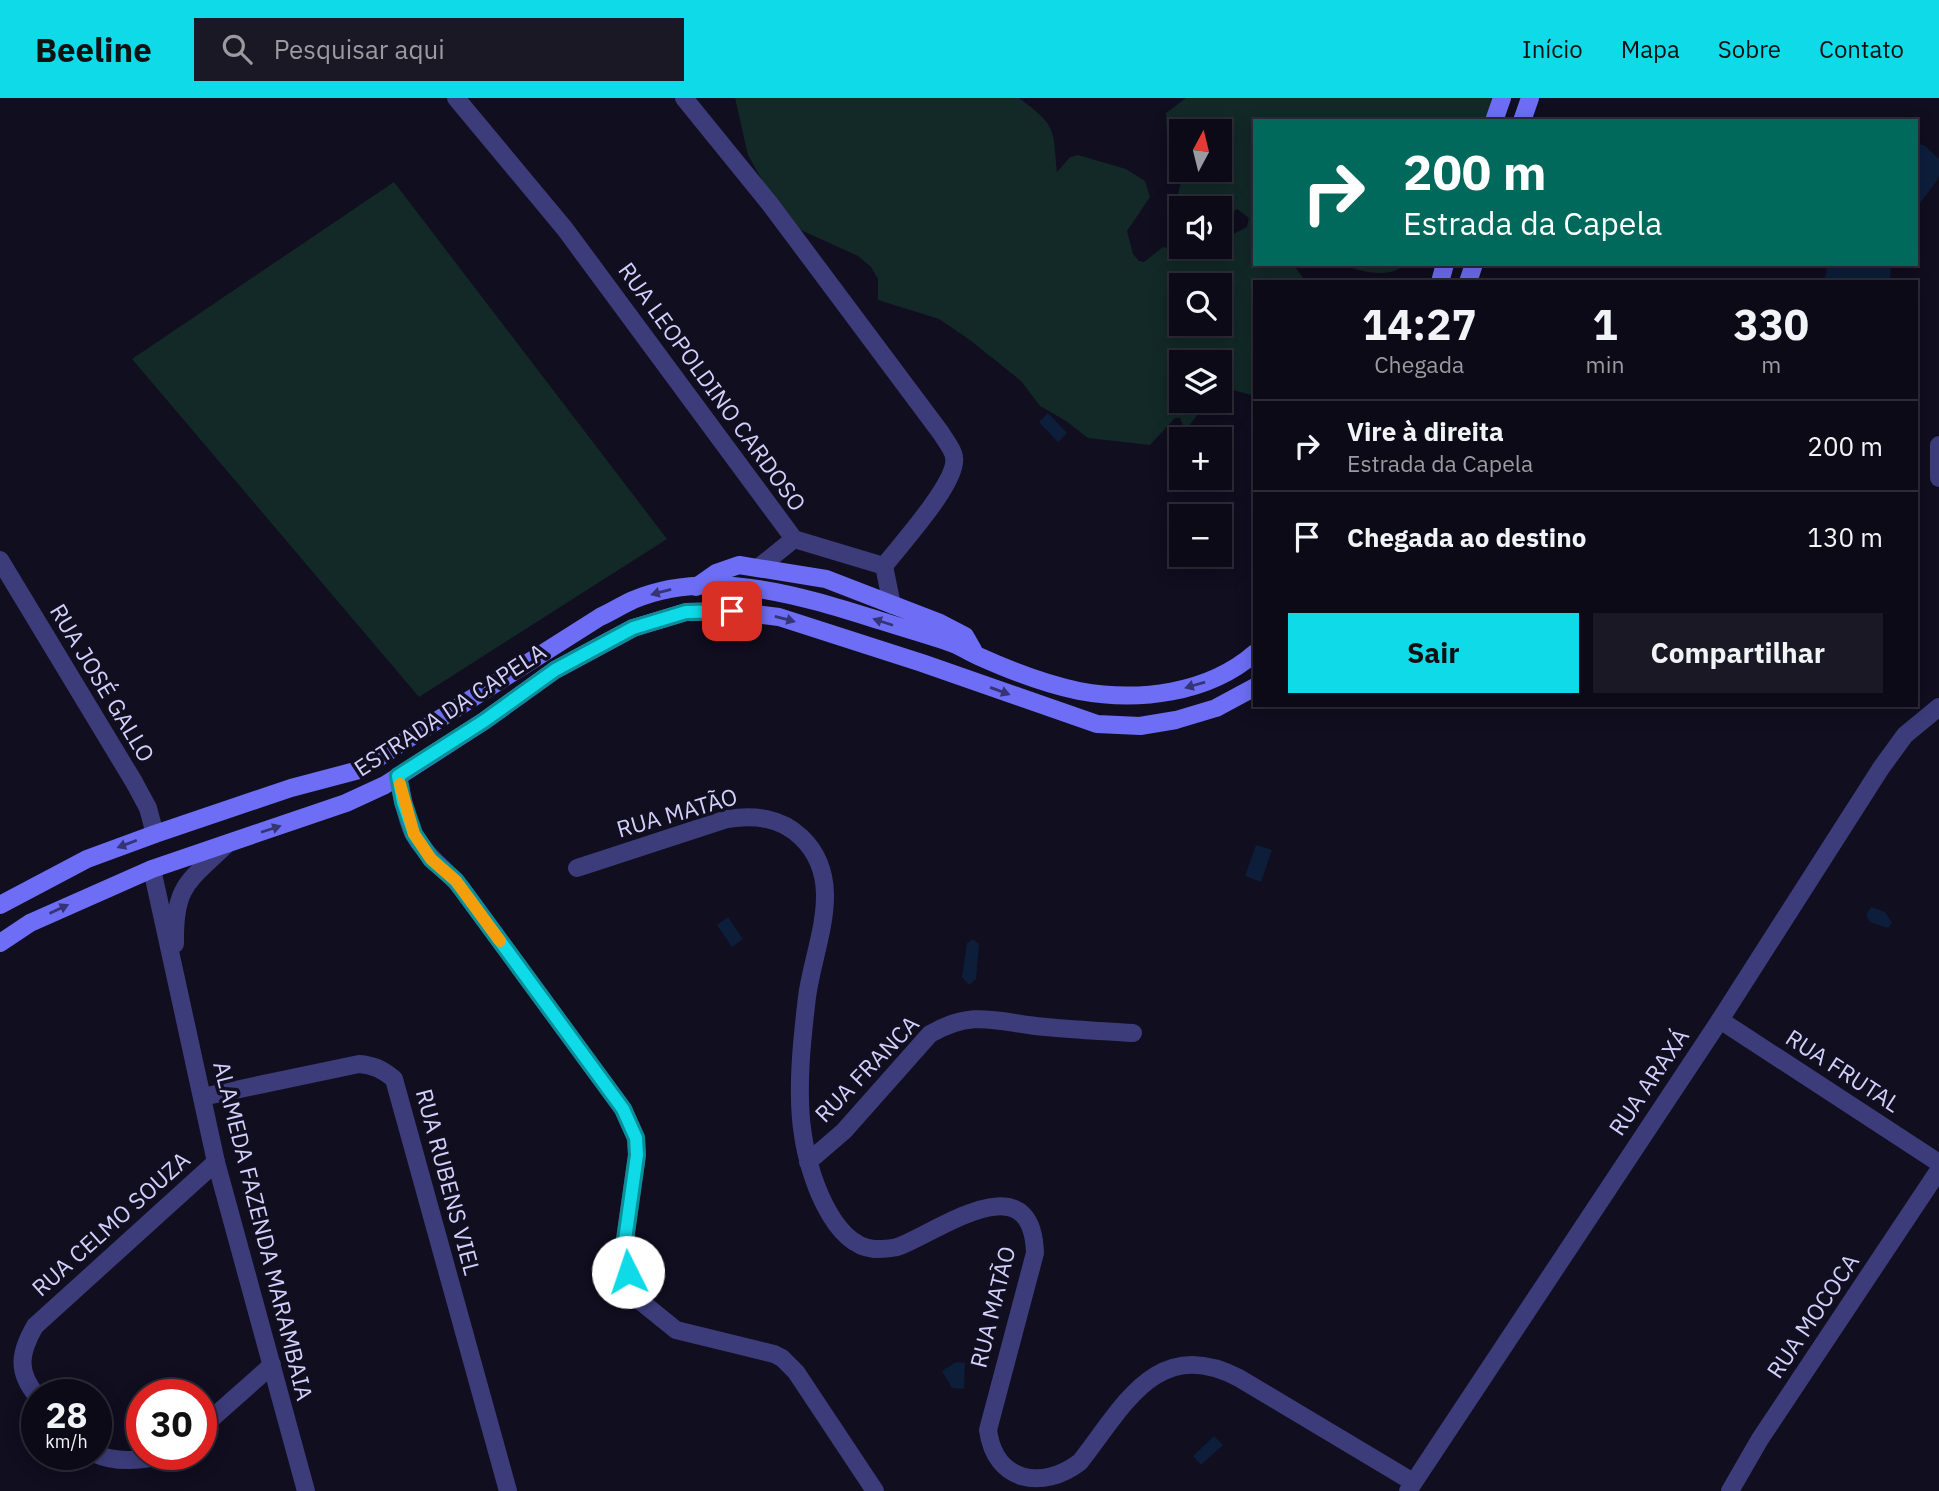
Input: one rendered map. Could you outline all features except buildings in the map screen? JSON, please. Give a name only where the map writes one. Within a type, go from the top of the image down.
[{"type":"main road","points":[[1495,119],[1502,98]]},
{"type":"main road","points":[[1523,119],[1530,98]]},
{"type":"main road","points":[[696,587],[716,573],[739,565],[825,579],[940,623],[965,636],[977,656]]},
{"type":"main road","name":"ESTRADA DA CAPELA","points":[[1,903],[87,859],[290,788],[359,770],[600,617],[634,599],[673,589],[735,586],[834,606],[954,644],[977,656],[1078,691],[1136,696],[1173,691],[1207,682],[1253,655]]},
{"type":"main road","name":"ESTRADA DA CAPELA","points":[[0,943],[30,923],[152,869],[346,803],[385,785],[484,721],[555,670],[633,628],[686,612],[732,611],[779,617],[1097,724],[1140,726],[1176,720],[1216,708],[1253,688]]},
{"type":"main road","points":[[922,663],[922,647],[931,638]]},
{"type":"main road","points":[[943,670],[956,662],[959,652],[954,644]]},
{"type":"street","name":"RUA LEOPOLDINO CARDOSO","points":[[456,98],[565,229],[793,539],[884,565]]},
{"type":"street","points":[[684,98],[770,204],[941,433],[954,457],[952,474],[944,489],[884,565],[892,605]]},
{"type":"street","points":[[1939,445],[1939,478]]},
{"type":"street","points":[[758,568],[793,539]]},
{"type":"street","name":"RUA JOSÉ GALLO","points":[[0,560],[144,800],[155,834]]},
{"type":"street","name":"RUA ARAXÁ","points":[[1411,1486],[1720,1020],[1881,768],[1905,735],[1939,707]]},
{"type":"street","points":[[398,776],[414,834],[431,859],[456,881],[623,1109],[636,1138],[637,1155],[624,1247],[628,1272],[639,1300],[676,1330],[782,1358],[796,1372],[875,1491]]},
{"type":"street","name":"RUA MATÃO","points":[[578,868],[727,819],[750,816],[773,820],[794,830],[810,846],[821,866],[826,888],[807,996],[801,1082],[802,1132],[808,1162],[831,1216],[847,1239],[872,1249],[897,1247],[978,1209],[993,1206],[1007,1206],[1029,1222],[1034,1235],[1035,1253],[988,1430],[993,1453],[1008,1472],[1022,1479],[1038,1482],[1054,1480],[1068,1473],[1147,1380],[1169,1368],[1193,1363],[1217,1367],[1239,1378],[1411,1486]]},
{"type":"street","name":"ALAMEDA FAZENDA MARAMBAIA","points":[[177,983],[175,940],[177,904],[181,892],[227,844]]},
{"type":"street","name":"ALAMEDA FAZENDA MARAMBAIA","points":[[152,869],[216,1162],[306,1491]]},
{"type":"street","name":"RUA FRANCA","points":[[808,1162],[845,1130],[930,1034],[948,1024],[983,1018],[1043,1027],[1133,1033]]},
{"type":"street","name":"RUA FRUTAL","points":[[1720,1020],[1939,1163]]},
{"type":"street","name":"RUA RUBENS VIEL","points":[[202,1097],[359,1064],[383,1070],[394,1079],[508,1491]]},
{"type":"street","name":"RUA CELMO SOUZA","points":[[27,1379],[21,1364],[25,1343],[35,1326],[216,1162]]},
{"type":"street","name":"RUA MOCOCA","points":[[1730,1491],[1760,1439],[1939,1170]]},
{"type":"street","points":[[217,1414],[272,1365]]},
{"type":"green space","points":[[735,98],[1019,98],[1040,115],[1050,128],[1055,145],[1057,172],[1070,157],[1078,155],[1126,169],[1145,181],[1150,197],[1127,231],[1133,254],[1139,261],[1144,262],[1163,247],[1169,249],[1169,259],[1232,259],[1232,235],[1247,227],[1249,218],[1237,209],[1232,213],[1232,196],[1178,196],[1181,182],[1232,182],[1232,119],[1169,119],[1169,140],[1166,113],[1186,98],[1500,98],[1493,119],[1253,119],[1253,266],[1294,266],[1305,280],[1253,280],[1253,395],[1232,390],[1232,350],[1169,350],[1169,413],[1199,413],[1188,427],[1183,427],[1180,418],[1175,418],[1150,445],[1088,438],[1040,406],[1021,381],[939,319],[878,300],[878,279],[871,267],[858,256],[792,226],[780,212],[748,155]]},
{"type":"green space","points":[[394,182],[667,539],[419,697],[132,359]]},
{"type":"green space","points":[[1346,266],[1402,266],[1390,272],[1364,271]]},
{"type":"water","points":[[1918,144],[1924,145],[1939,159],[1939,176],[1918,205]]},
{"type":"water","points":[[1828,266],[1891,266],[1890,280],[1824,280]]},
{"type":"water","points":[[1048,413],[1067,433],[1058,442],[1039,422]]},
{"type":"water","points":[[1256,845],[1272,850],[1261,882],[1245,876]]},
{"type":"water","points":[[1871,907],[1885,912],[1892,923],[1888,928],[1870,922],[1866,915]]},
{"type":"water","points":[[728,917],[743,939],[732,947],[717,925]]},
{"type":"water","points":[[973,939],[979,944],[976,979],[969,985],[962,977],[967,943]]},
{"type":"water","points":[[956,1362],[965,1363],[964,1389],[952,1388],[942,1371]]},
{"type":"water","points":[[1214,1436],[1223,1445],[1201,1465],[1193,1456]]},
{"type":"slow traffic","points":[[400,784],[414,834],[431,859],[456,881],[500,941]]},
{"type":"route","points":[[628,1272],[624,1247],[637,1155],[636,1138],[623,1109],[456,881],[431,859],[414,834],[398,776],[484,721],[555,670],[633,628],[686,612],[732,611]]}]
